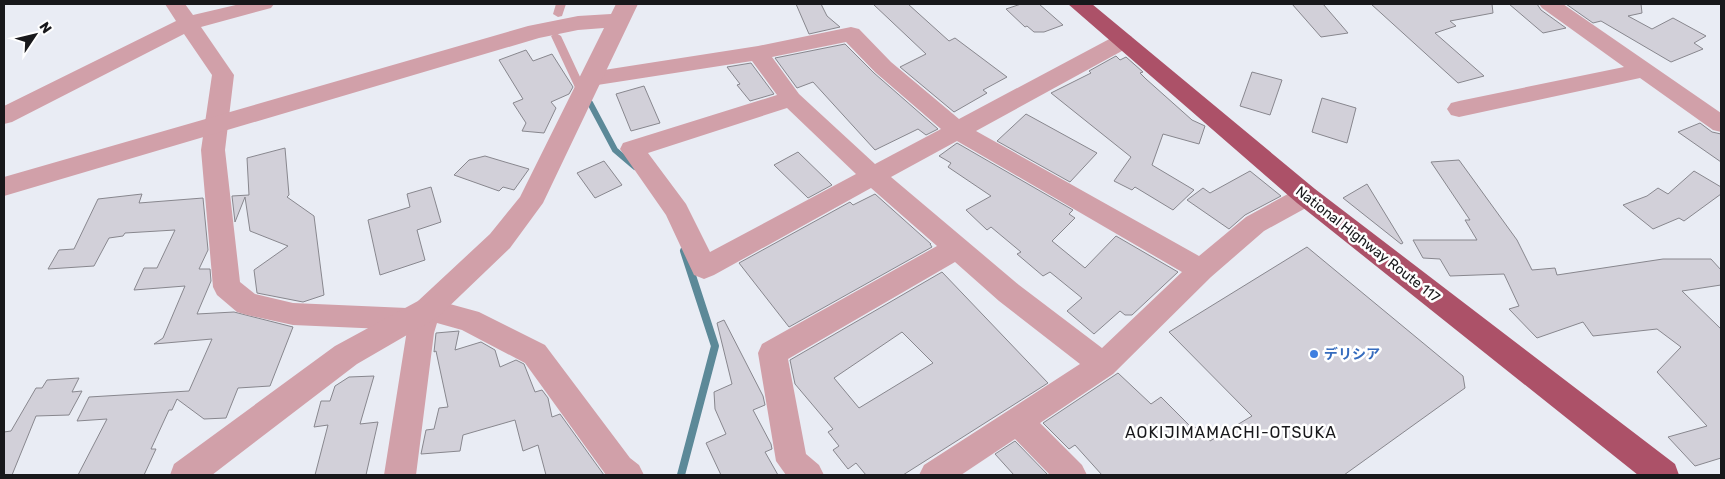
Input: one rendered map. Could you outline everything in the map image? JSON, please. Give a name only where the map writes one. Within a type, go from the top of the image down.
[{"type":"highway","name":"National Highway Route 117","points":[[1079,4],[1306,196],[1663,475]]},
{"type":"street","points":[[4,116],[182,14],[264,4]]},
{"type":"street","points":[[1549,4],[1721,124]]},
{"type":"street","points":[[186,475],[346,356],[418,314],[500,240],[530,203],[623,12]]},
{"type":"street","points":[[4,186],[218,122],[536,31],[623,12]]},
{"type":"street","points":[[182,14],[223,75],[213,150],[227,287],[247,304],[293,314],[418,314],[469,320],[535,354],[619,468],[628,475]]},
{"type":"street","points":[[587,87],[851,34],[883,67],[958,131],[1201,270]]},
{"type":"street","points":[[791,98],[632,149],[677,211],[704,268],[872,175],[1034,90],[1077,64],[1123,42]]},
{"type":"street","points":[[758,53],[791,98],[872,175],[958,247],[1009,293],[1103,365]]},
{"type":"street","points":[[1459,109],[1643,70]]},
{"type":"street","points":[[935,475],[1103,365],[1201,270],[1255,224],[1306,196]]},
{"type":"street","points":[[808,475],[792,461],[772,353],[958,247]]},
{"type":"street","points":[[400,475],[420,333],[418,314]]},
{"type":"street","points":[[1018,421],[1071,475]]},
{"type":"lane","points":[[556,36],[587,87]]},
{"type":"building","points":[[796,4],[821,4],[827,16],[840,27],[809,34]]},
{"type":"building","points":[[873,4],[908,4],[949,41],[955,38],[1007,77],[983,90],[987,93],[954,112],[900,67],[926,54]]},
{"type":"building","points":[[1021,4],[1039,4],[1063,25],[1044,32],[1034,32],[1027,26],[1025,27],[1006,9]]},
{"type":"building","points":[[1292,4],[1323,4],[1348,33],[1321,37]]},
{"type":"building","points":[[1371,4],[1492,4],[1493,13],[1450,21],[1456,26],[1435,33],[1484,76],[1458,83]]},
{"type":"building","points":[[1509,4],[1537,4],[1541,10],[1566,28],[1543,33]]},
{"type":"building","points":[[1566,4],[1641,4],[1642,13],[1628,16],[1652,29],[1673,18],[1706,36],[1694,43],[1703,49],[1671,62],[1601,21],[1593,23]]},
{"type":"building","points":[[845,44],[874,73],[938,129],[926,135],[918,129],[875,150],[813,82],[797,88],[775,58]]},
{"type":"building","points":[[526,50],[533,61],[552,54],[573,87],[569,94],[551,102],[556,108],[544,133],[522,131],[526,123],[513,103],[523,99],[499,60]]},
{"type":"building","points":[[1116,56],[1120,60],[1126,57],[1143,72],[1140,73],[1146,79],[1192,120],[1205,126],[1199,144],[1163,134],[1152,165],[1194,190],[1173,210],[1135,187],[1132,190],[1114,181],[1131,157],[1051,93],[1091,73],[1089,71]]},
{"type":"building","points":[[751,63],[774,94],[750,101],[737,85],[740,84],[727,67]]},
{"type":"building","points":[[1252,72],[1282,80],[1270,115],[1240,106]]},
{"type":"building","points":[[644,86],[660,123],[631,131],[616,94]]},
{"type":"building","points":[[1322,98],[1356,108],[1347,143],[1312,132]]},
{"type":"building","points":[[1026,114],[1097,153],[1070,182],[997,141]]},
{"type":"building","points":[[1700,123],[1712,132],[1721,134],[1721,162],[1678,132]]},
{"type":"building","points":[[957,143],[1073,210],[1069,214],[1075,218],[1052,241],[1085,268],[1116,236],[1178,272],[1132,315],[1125,315],[1120,311],[1094,334],[1067,311],[1082,298],[1050,272],[1043,276],[1017,254],[1021,252],[991,227],[987,230],[966,210],[991,196],[948,167],[951,163],[939,156]]},
{"type":"building","points":[[285,148],[289,195],[287,197],[314,216],[324,295],[303,302],[257,293],[254,270],[288,246],[250,231],[245,197],[235,222],[232,196],[249,195],[247,158]]},
{"type":"building","points":[[798,152],[832,185],[808,198],[774,165]]},
{"type":"building","points":[[485,156],[529,169],[514,190],[503,187],[499,191],[454,175],[469,160]]},
{"type":"building","points":[[1459,160],[1517,240],[1532,270],[1555,268],[1557,275],[1663,259],[1711,259],[1721,270],[1721,285],[1682,291],[1721,329],[1721,458],[1695,466],[1668,437],[1707,426],[1657,372],[1681,347],[1657,329],[1593,336],[1583,322],[1537,338],[1509,309],[1519,306],[1504,274],[1450,276],[1440,259],[1423,258],[1413,240],[1477,240],[1465,220],[1470,220],[1431,162]]},
{"type":"building","points":[[604,161],[622,185],[595,198],[577,173]]},
{"type":"building","points":[[1250,171],[1281,196],[1245,215],[1229,229],[1187,200],[1203,188],[1210,193]]},
{"type":"building","points":[[1694,171],[1721,187],[1721,194],[1684,221],[1679,218],[1653,229],[1623,205],[1647,196],[1658,188],[1668,194]]},
{"type":"building","points":[[1367,184],[1403,243],[1401,244],[1343,198]]},
{"type":"building","points":[[431,187],[441,222],[417,230],[425,260],[380,275],[368,220],[410,207],[407,194]]},
{"type":"building","points":[[142,194],[139,203],[203,198],[208,250],[199,269],[210,269],[211,281],[197,314],[234,312],[293,327],[270,386],[238,388],[226,418],[204,419],[177,399],[172,410],[169,410],[151,449],[156,449],[144,475],[78,475],[107,419],[77,421],[89,397],[189,391],[212,339],[154,344],[163,338],[185,286],[134,290],[144,268],[157,268],[175,230],[125,233],[123,236],[109,238],[94,266],[48,269],[59,250],[74,249],[98,199]]},
{"type":"building","points":[[875,194],[931,244],[932,247],[789,327],[739,263],[850,202],[853,205]]},
{"type":"building","name":"デリシア","points":[[1307,247],[1463,376],[1465,388],[1344,475],[1102,475],[1075,445],[1069,449],[1043,423],[1118,373],[1151,404],[1161,397],[1192,428],[1195,427],[1210,441],[1252,416],[1169,332]]},
{"type":"building","points":[[942,272],[1048,383],[903,475],[866,475],[856,463],[848,469],[833,450],[839,446],[828,432],[833,429],[795,384],[790,360]],"holes":[[[902,332],[933,363],[859,408],[834,378]]]},
{"type":"building","points":[[724,320],[763,396],[765,405],[753,410],[771,444],[772,449],[765,452],[778,475],[721,475],[706,443],[726,434],[715,409],[714,392],[732,384],[717,323]]},
{"type":"building","points":[[459,331],[455,350],[481,342],[495,350],[500,367],[516,360],[524,364],[535,392],[542,390],[548,398],[552,417],[560,414],[604,475],[546,475],[538,445],[523,451],[515,420],[463,435],[460,451],[421,454],[426,430],[434,429],[439,408],[448,407],[436,351],[434,352],[436,333]]},
{"type":"building","points":[[374,376],[360,424],[378,422],[366,475],[315,475],[328,425],[314,427],[321,401],[330,401],[335,386],[349,377]]},
{"type":"building","points":[[79,378],[72,392],[82,391],[69,415],[36,416],[12,475],[4,475],[4,432],[11,431],[36,388],[42,388],[47,380]]},
{"type":"building","points":[[1015,441],[1048,475],[1014,475],[995,454]]},
{"type":"waterway","points":[[590,103],[615,150],[635,167]]},
{"type":"waterway","points":[[681,475],[715,346],[684,251]]},
{"type":"place","name":"デリシア","points":[[1314,354]]},
{"type":"district","name":"AOKIJIMAMACHI-OTSUKA","points":[[1231,432]]}]
